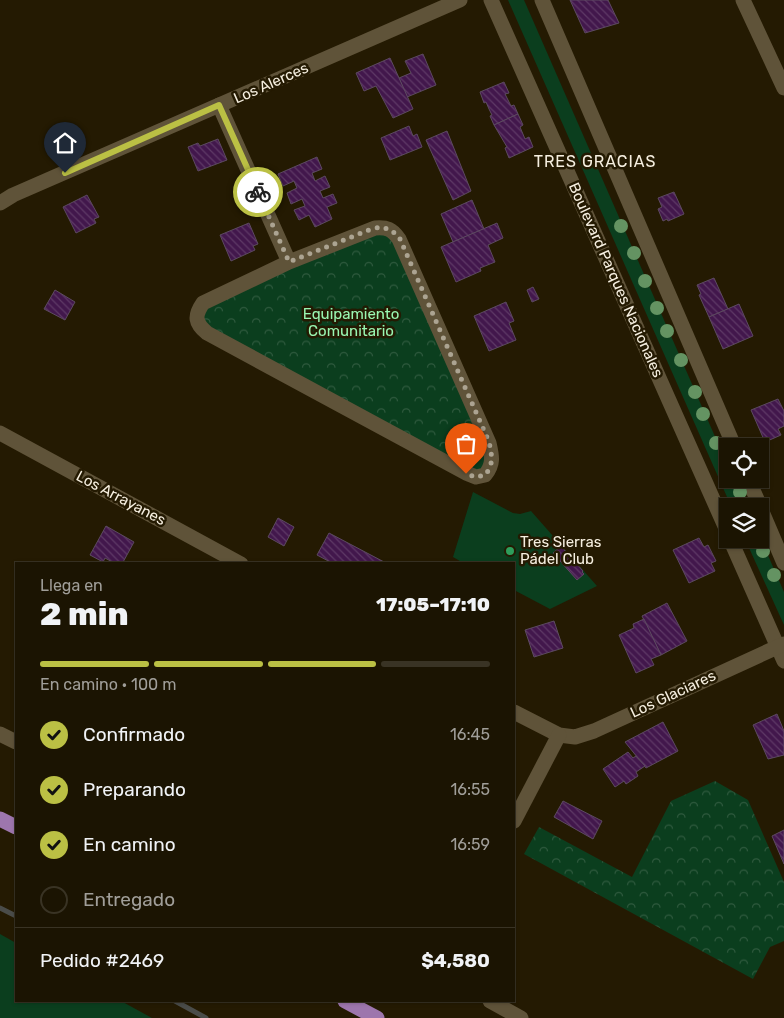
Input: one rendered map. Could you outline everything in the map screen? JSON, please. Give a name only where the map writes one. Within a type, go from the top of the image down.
[{"type":"main road","points":[[0,818],[15,826]]},
{"type":"main road","points":[[347,1002],[376,1018]]},
{"type":"street","name":"Los Alerces","points":[[0,203],[13,195],[460,0]]},
{"type":"street","name":"Boulevard Parques Nacionales","points":[[492,0],[719,513]]},
{"type":"street","points":[[542,0],[731,438]]},
{"type":"street","points":[[743,0],[780,69],[784,88]]},
{"type":"street","points":[[219,105],[289,262]]},
{"type":"street","points":[[384,227],[393,231],[400,239],[489,442],[492,457],[491,468],[485,475],[476,477],[466,474],[207,333],[200,327],[197,319],[198,310],[203,302],[289,262],[374,228],[384,227]]},
{"type":"street","name":"Los Arrayanes","points":[[0,433],[237,562]]},
{"type":"street","points":[[769,528],[784,562]]},
{"type":"street","points":[[734,548],[781,645],[784,661]]},
{"type":"street","name":"Los Glaciares","points":[[559,735],[575,737],[594,730],[781,645]]},
{"type":"street","points":[[515,713],[559,735],[515,819]]},
{"type":"street","points":[[0,734],[15,742]]},
{"type":"street","points":[[492,1002],[520,1018]]},
{"type":"green space","points":[[508,0],[524,0],[719,446],[719,479]]},
{"type":"green space","name":"Equipamiento Comunitario","points":[[375,228],[393,231],[489,443],[485,475],[207,333],[198,310]]},
{"type":"green space","points":[[723,488],[738,488],[742,498],[727,498]]},
{"type":"green space","name":"Tres Sierras Pádel Club","points":[[473,492],[513,513],[520,514],[531,511],[597,586],[550,609],[515,591],[515,562],[462,562],[453,557]]},
{"type":"green space","points":[[749,548],[765,548],[784,592],[784,625]]},
{"type":"green space","points":[[715,781],[748,800],[784,882],[784,941],[770,947],[753,979],[524,854],[539,827],[632,877],[671,801]]},
{"type":"green space","points":[[0,934],[15,942],[15,1002],[123,1002],[152,1018],[0,1018]]},
{"type":"building","points":[[570,0],[608,0],[619,23],[585,33]]},
{"type":"building","points":[[423,54],[436,85],[407,97],[399,78],[411,73],[405,61]]},
{"type":"building","points":[[390,58],[413,109],[393,118],[376,86],[364,91],[356,73]]},
{"type":"building","points":[[504,82],[509,93],[505,94],[511,106],[514,105],[518,114],[494,125],[490,116],[492,115],[486,102],[484,103],[480,92]]},
{"type":"building","points":[[518,114],[523,125],[520,127],[525,139],[529,137],[533,147],[509,158],[505,148],[507,147],[494,125]]},
{"type":"building","points":[[409,126],[413,136],[417,134],[422,147],[390,160],[381,138]]},
{"type":"building","points":[[447,131],[471,191],[453,200],[426,140]]},
{"type":"building","points":[[218,139],[227,160],[198,171],[188,147],[198,143],[200,146]]},
{"type":"building","points":[[317,157],[322,169],[312,173],[315,181],[325,176],[330,187],[320,191],[323,198],[333,194],[337,203],[327,207],[332,219],[315,227],[309,215],[299,220],[294,210],[305,206],[302,199],[291,204],[287,193],[297,188],[294,181],[283,186],[278,174]]},
{"type":"building","points":[[674,192],[684,214],[668,221],[667,219],[663,221],[658,209],[662,207],[658,198]]},
{"type":"building","points":[[87,195],[99,217],[94,219],[96,223],[76,233],[63,207]]},
{"type":"building","points":[[472,200],[484,229],[453,242],[441,214]]},
{"type":"building","points":[[249,223],[258,244],[253,246],[255,250],[231,261],[220,235]]},
{"type":"building","points":[[497,223],[503,238],[488,245],[495,262],[480,268],[481,271],[456,282],[441,247]]},
{"type":"building","points":[[714,278],[728,309],[709,317],[699,295],[701,294],[697,285]]},
{"type":"building","points":[[533,287],[539,299],[532,302],[527,290]]},
{"type":"building","points":[[55,290],[75,302],[65,320],[44,309]]},
{"type":"building","points":[[506,302],[514,321],[509,323],[516,340],[489,351],[474,316]]},
{"type":"building","points":[[739,304],[753,336],[723,349],[709,317]]},
{"type":"building","points":[[778,399],[784,411],[784,426],[778,429],[781,435],[769,440],[769,438],[763,438],[751,410]]},
{"type":"building","points":[[278,518],[294,527],[284,546],[268,537]]},
{"type":"building","points":[[106,526],[134,542],[123,562],[112,562],[105,558],[103,562],[90,555]]},
{"type":"building","points":[[329,533],[384,562],[330,562],[317,555]]},
{"type":"building","points":[[699,538],[704,547],[708,545],[716,561],[711,563],[715,571],[689,583],[673,550]]},
{"type":"building","points":[[561,546],[583,571],[584,574],[577,580],[553,553]]},
{"type":"building","points":[[667,603],[687,641],[661,655],[642,616]]},
{"type":"building","points":[[644,619],[661,655],[651,659],[654,665],[636,673],[619,635],[634,628],[633,624]]},
{"type":"building","points":[[554,621],[563,648],[534,657],[525,630]]},
{"type":"building","points":[[777,714],[784,731],[784,755],[768,759],[753,725]]},
{"type":"building","points":[[663,722],[678,751],[646,768],[625,742]]},
{"type":"building","points":[[628,752],[633,758],[636,756],[645,766],[636,772],[638,776],[626,784],[624,781],[615,787],[603,769]]},
{"type":"building","points":[[563,801],[602,821],[593,839],[554,817]]},
{"type":"building","points":[[784,830],[784,864],[772,836]]},
{"type":"waterway","points":[[0,908],[15,916]]},
{"type":"waterway","points":[[177,1002],[206,1018]]},
{"type":"way so far","points":[[258,192],[289,262],[374,228],[384,227],[393,231],[400,239],[489,442],[492,457],[491,468],[485,475],[476,477],[466,474]]},
{"type":"place","name":"Tres Sierras Pádel Club","points":[[510,551]]},
{"type":"district","name":"TRES GRACIAS","points":[[595,161]]},
{"type":"route","points":[[65,173],[219,105],[258,192]]}]
